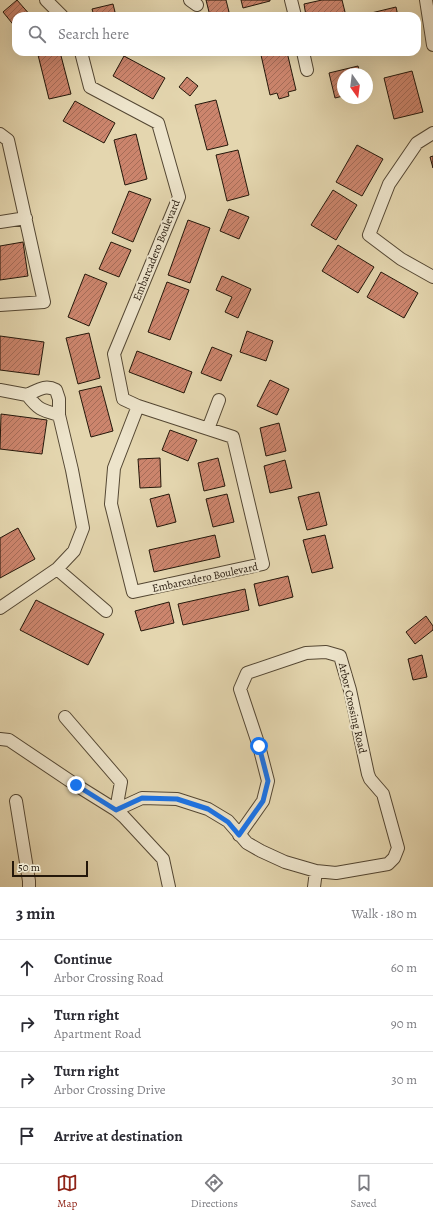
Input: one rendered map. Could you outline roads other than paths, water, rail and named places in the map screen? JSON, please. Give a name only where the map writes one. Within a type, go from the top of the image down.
[{"type":"street","points":[[46,0],[58,12]]},
{"type":"street","points":[[291,0],[293,12]]},
{"type":"street","points":[[426,0],[433,45]]},
{"type":"street","name":"Embarcadero Boulevard","points":[[82,56],[90,87],[158,123],[179,197],[114,354],[123,399],[138,406],[234,437],[263,564],[133,592],[111,504],[114,468],[138,406]]},
{"type":"street","points":[[304,56],[307,70]]},
{"type":"street","points":[[433,133],[417,143],[389,184],[369,235],[401,259],[433,277]]},
{"type":"street","points":[[0,134],[8,140],[44,302],[0,305]]},
{"type":"street","points":[[0,222],[26,218]]},
{"type":"street","points":[[0,390],[27,395],[43,387],[51,387],[56,390],[59,399],[59,415],[72,470],[82,528],[74,551],[57,569],[0,608]]},
{"type":"street","points":[[27,395],[36,407],[59,415]]},
{"type":"street","points":[[208,429],[219,400]]},
{"type":"street","points":[[57,569],[106,611]]},
{"type":"street","name":"Arbor Crossing Road","points":[[326,652],[340,656],[350,690],[368,774],[370,779],[383,794],[398,848],[394,858],[388,864],[336,873],[316,871],[285,862],[261,851],[247,843],[239,835],[263,801],[268,781],[259,746],[240,689],[246,673],[306,653],[326,652]]},
{"type":"street","points":[[65,717],[121,782],[116,810]]},
{"type":"street","points":[[0,740],[9,740],[116,810],[163,858],[169,887]]},
{"type":"street","points":[[116,810],[142,798],[177,799],[208,809],[228,822],[239,835]]},
{"type":"street","points":[[16,801],[29,887]]},
{"type":"street","points":[[314,887],[316,871]]}]
